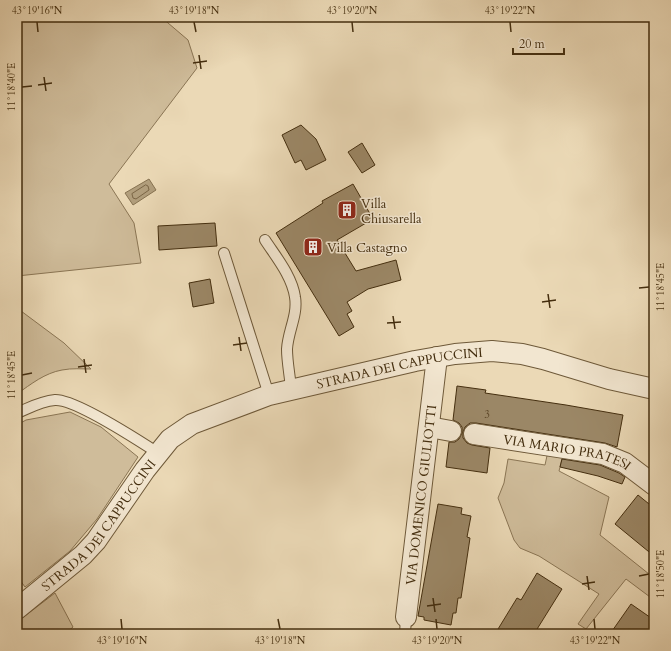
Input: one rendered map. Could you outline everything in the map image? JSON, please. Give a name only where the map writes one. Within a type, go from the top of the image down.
[{"type":"street","name":"STRADA DEI CAPPUCCINI","points":[[17,608],[83,554],[96,541],[158,453],[170,439],[192,424],[269,395],[437,357],[486,351],[522,354],[563,364],[609,379],[654,389]]},
{"type":"street","name":"VIA DOMENICO GIULIOTTI","points":[[406,626],[437,357]]},
{"type":"street","points":[[429,427],[451,430]]},
{"type":"street","name":"VIA MARIO PRATESI","points":[[474,434],[603,454],[625,463],[654,485]]},
{"type":"lane","points":[[265,240],[290,281],[295,298],[294,315],[287,349],[291,389]]},
{"type":"lane","points":[[224,253],[269,395]]},
{"type":"lane","name":"STRADA DEI CAPPUCCINI","points":[[17,413],[42,403],[56,400],[69,403],[95,415],[158,453]]},
{"type":"shaded area","points":[[17,17],[161,17],[188,40],[197,68],[109,184],[134,223],[141,263],[17,276]]},
{"type":"shaded area","points":[[17,308],[64,343],[91,369],[69,369],[56,371],[38,379],[17,394]]},
{"type":"shaded area","points":[[70,412],[101,427],[138,457],[97,519],[70,551],[25,587],[17,576],[17,425],[26,420]]},
{"type":"shaded area","points":[[548,451],[563,455],[559,471],[609,497],[600,535],[654,578],[654,600],[626,579],[586,629],[578,624],[599,594],[539,556],[520,548],[514,540],[498,498],[504,483],[508,459],[545,465]]},
{"type":"shaded area","points":[[55,593],[73,627],[65,634],[17,634],[17,622]]},
{"type":"water","points":[[149,179],[156,190],[133,205],[125,193]]},
{"type":"building","points":[[301,125],[316,139],[326,160],[306,170],[301,160],[295,163],[282,135]]},
{"type":"building","points":[[362,143],[375,165],[362,173],[348,152]]},
{"type":"building","points":[[353,184],[373,219],[337,240],[356,271],[396,260],[401,280],[368,289],[347,302],[352,311],[347,314],[354,327],[339,336],[276,233],[323,203],[322,201]]},
{"type":"building","points":[[215,223],[217,246],[159,250],[158,226]]},
{"type":"building","points":[[210,279],[214,303],[193,307],[189,283]]},
{"type":"building","points":[[457,386],[486,390],[485,393],[623,415],[617,447],[605,443],[470,423],[465,427],[463,438],[467,443],[472,445],[490,448],[487,473],[446,467],[449,442],[455,442],[459,439],[462,433],[462,427],[459,423],[453,420]]},
{"type":"building","points":[[562,459],[600,465],[625,477],[622,484],[598,476],[560,467]]},
{"type":"building","points":[[638,495],[654,508],[654,556],[615,524]]},
{"type":"building","points":[[438,504],[462,508],[461,514],[471,516],[467,537],[470,538],[461,598],[458,598],[456,613],[453,613],[451,625],[424,620],[424,617],[418,616]]},
{"type":"building","points":[[537,573],[562,589],[534,634],[495,634],[517,598],[521,600]]},
{"type":"building","points":[[631,604],[654,620],[654,634],[610,634]]},
{"type":"place","name":"Villa Chiusarella","points":[[347,210]]},
{"type":"place","name":"Villa Castagno","points":[[313,247]]}]
